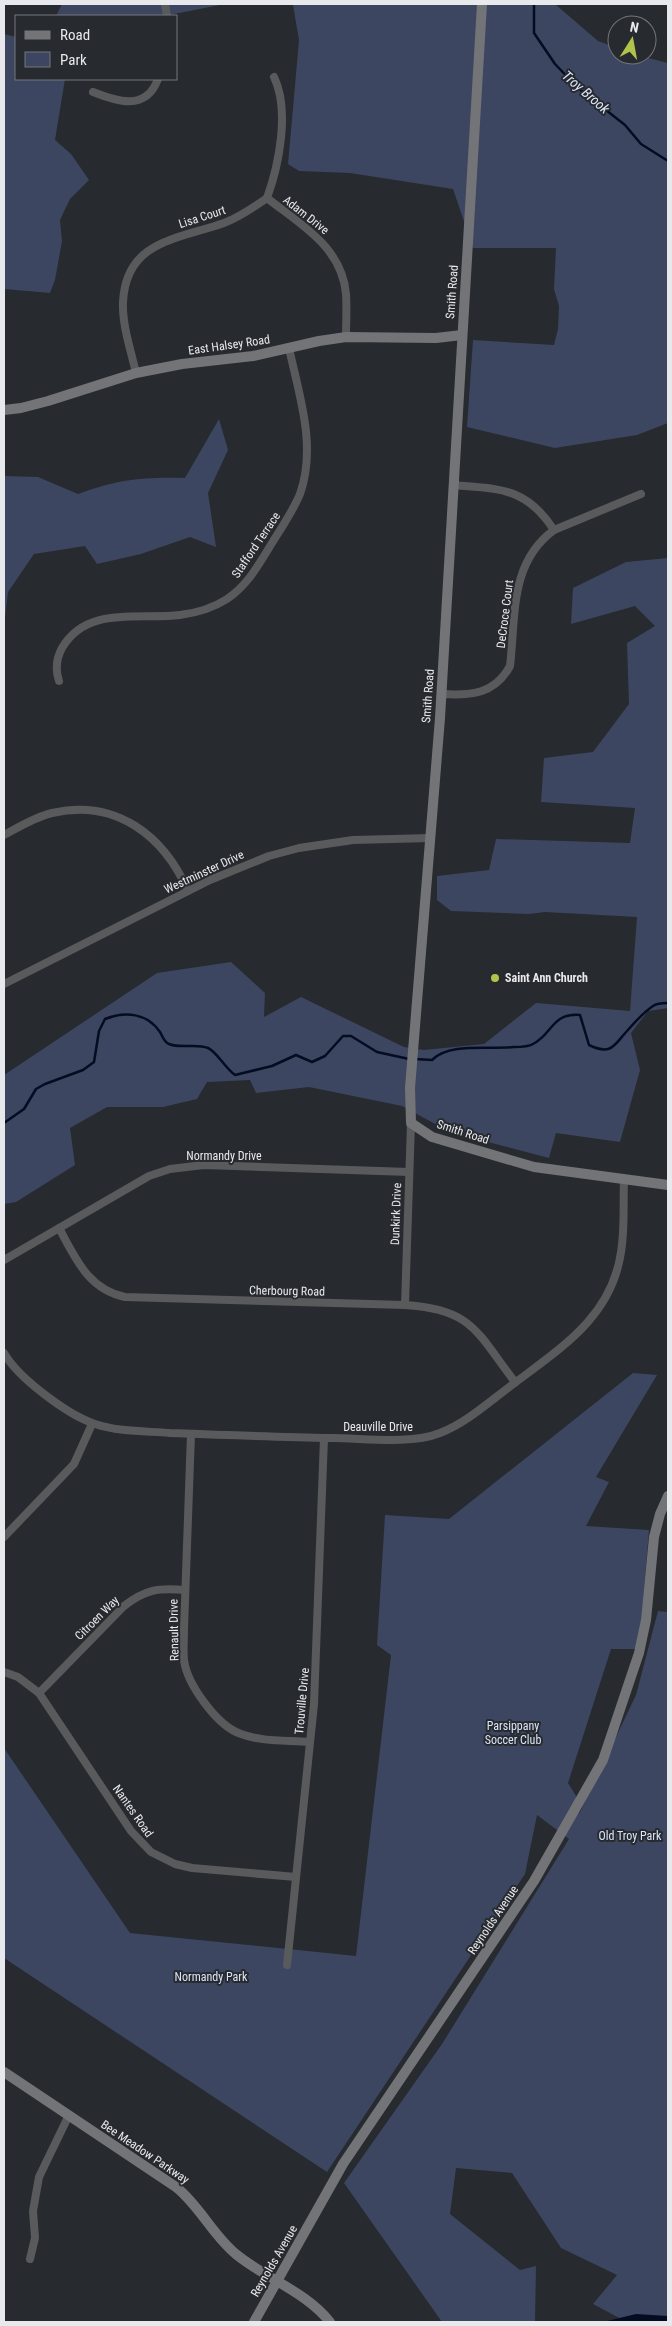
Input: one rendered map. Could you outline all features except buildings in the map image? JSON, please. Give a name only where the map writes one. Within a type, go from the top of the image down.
[{"type":"street","name":"Smith Road","points":[[482,4],[441,694],[412,1068],[412,1124],[432,1137],[525,1164],[556,1171],[668,1185]]},
{"type":"street","points":[[267,198],[276,173],[280,130],[281,103],[278,86],[274,77]]},
{"type":"street","points":[[93,92],[121,102],[137,101],[148,93],[157,80]]},
{"type":"street","name":"Adam Drive","points":[[267,198],[324,242],[332,255],[341,271],[346,294],[346,337]]},
{"type":"street","name":"Lisa Court","points":[[136,374],[123,303],[125,286],[140,257],[156,245],[190,231],[224,223],[267,198]]},
{"type":"street","name":"East Halsey Road","points":[[4,410],[39,403],[136,374],[182,364],[253,356],[346,337],[436,338],[462,335]]},
{"type":"street","name":"Stafford Terrace","points":[[59,681],[56,665],[59,654],[68,640],[86,626],[119,616],[178,616],[203,610],[227,599],[255,571],[294,505],[306,467],[306,433],[289,348]]},
{"type":"street","points":[[453,485],[512,492],[529,502],[546,518],[554,530]]},
{"type":"street","name":"DeCroce Court","points":[[441,694],[465,696],[483,692],[495,686],[504,676],[510,666],[517,584],[525,564],[544,537],[554,530],[641,494]]},
{"type":"street","points":[[4,835],[53,813],[76,810],[109,815],[136,825],[158,843],[176,866],[188,892]]},
{"type":"street","name":"Westminster Drive","points":[[4,984],[242,866],[299,848],[353,840],[431,838]]},
{"type":"street","name":"Dunkirk Drive","points":[[405,1305],[412,1124]]},
{"type":"street","name":"Normandy Drive","points":[[4,1260],[149,1176],[181,1167],[204,1165],[409,1172]]},
{"type":"street","name":"Deauville Drive","points":[[5,1357],[55,1403],[76,1417],[92,1424],[125,1430],[324,1438],[411,1439],[437,1435],[461,1423],[578,1334],[607,1297],[614,1281],[622,1249],[624,1179]]},
{"type":"street","name":"Cherbourg Road","points":[[59,1228],[86,1276],[104,1290],[125,1297],[405,1305],[443,1309],[465,1320],[515,1382]]},
{"type":"street","points":[[4,1537],[74,1464],[92,1424]]},
{"type":"street","name":"Renault Drive","points":[[191,1434],[184,1660],[194,1686],[214,1716],[230,1730],[251,1737],[310,1742]]},
{"type":"street","name":"Trouville Drive","points":[[287,1965],[310,1742],[316,1659],[324,1438]]},
{"type":"street","name":"Reynolds Avenue","points":[[254,2322],[343,2164],[534,1881],[603,1760],[639,1652],[646,1620],[654,1537],[668,1496]]},
{"type":"street","name":"Citroen Way","points":[[39,1692],[124,1606],[136,1597],[146,1592],[165,1589],[185,1590]]},
{"type":"street","name":"Nantes Road","points":[[4,1672],[18,1677],[39,1692],[131,1831],[151,1852],[175,1864],[192,1868],[296,1877]]},
{"type":"street","name":"Bee Meadow Parkway","points":[[4,2072],[176,2187],[193,2202],[235,2254],[313,2304],[330,2322]]},
{"type":"street","points":[[30,2259],[35,2238],[33,2211],[39,2177],[70,2116]]},
{"type":"green space","points":[[62,4],[225,4],[169,15],[56,15]]},
{"type":"green space","points":[[291,4],[555,4],[598,41],[607,44],[607,65],[657,65],[657,60],[668,63],[668,423],[637,435],[555,448],[467,427],[473,340],[554,345],[558,329],[559,306],[554,289],[556,248],[473,248],[453,189],[350,173],[299,171],[288,164],[299,40],[293,5]]},
{"type":"green space","points":[[4,34],[15,37],[15,80],[65,80],[55,140],[71,154],[89,180],[70,199],[60,220],[62,241],[55,280],[50,293],[4,289]]},
{"type":"green space","points":[[219,419],[228,450],[208,493],[216,547],[190,537],[141,554],[97,564],[85,546],[34,554],[8,592],[4,626],[4,476],[38,477],[78,494],[106,485],[131,480],[185,478]]},
{"type":"green space","points":[[668,558],[668,1008],[648,1011],[631,1033],[640,1070],[620,1142],[556,1133],[549,1158],[450,1132],[402,1106],[309,1087],[256,1093],[250,1080],[207,1082],[197,1099],[163,1107],[107,1107],[70,1128],[75,1165],[16,1202],[4,1204],[4,1075],[157,973],[231,962],[265,993],[264,1017],[301,997],[404,1047],[424,1050],[484,1044],[536,1003],[630,1011],[637,917],[545,912],[529,914],[451,911],[437,900],[437,876],[489,870],[496,839],[630,843],[635,808],[541,802],[544,758],[593,752],[629,704],[627,643],[655,626],[635,606],[571,624],[573,588],[626,562]]},
{"type":"green space","points":[[633,1373],[657,1375],[596,1477],[609,1482],[586,1526],[649,1530],[641,1624],[636,1649],[611,1649],[568,1783],[581,1804],[579,1814],[636,1695],[658,1611],[668,1612],[668,2321],[623,2320],[593,2304],[617,2275],[561,2248],[512,2173],[456,2168],[450,2214],[520,2270],[536,2266],[535,2322],[442,2322],[344,2183],[442,2044],[569,1839],[537,1815],[525,1874],[327,2172],[4,1958],[4,1748],[130,1933],[356,1956],[391,1655],[377,1645],[385,1515],[449,1519]]},
{"type":"shaded area","points":[[636,2314],[668,2316],[668,2322],[603,2322]]},
{"type":"waterway","name":"Troy Brook","points":[[534,4],[534,33],[555,64],[578,88],[625,125],[641,144],[668,161]]},
{"type":"waterway","points":[[415,1059],[432,1060],[440,1054],[459,1049],[529,1046],[540,1040],[563,1017],[570,1015],[580,1015],[589,1045],[608,1049],[650,1008],[656,1004],[668,1003]]},
{"type":"waterway","points":[[4,1123],[24,1109],[36,1089],[83,1070],[94,1062],[99,1031],[105,1019],[113,1016],[135,1015],[142,1017],[155,1026],[169,1044],[208,1048],[235,1075],[272,1066],[296,1055],[312,1062],[325,1056],[343,1036],[351,1036],[377,1052],[409,1059]]},
{"type":"place","name":"Saint Ann Church","points":[[495,978]]},
{"type":"park label","name":"Parsippany Soccer Club","points":[[513,1733]]},
{"type":"park label","name":"Old Troy Park","points":[[630,1836]]},
{"type":"park label","name":"Normandy Park","points":[[211,1977]]}]
